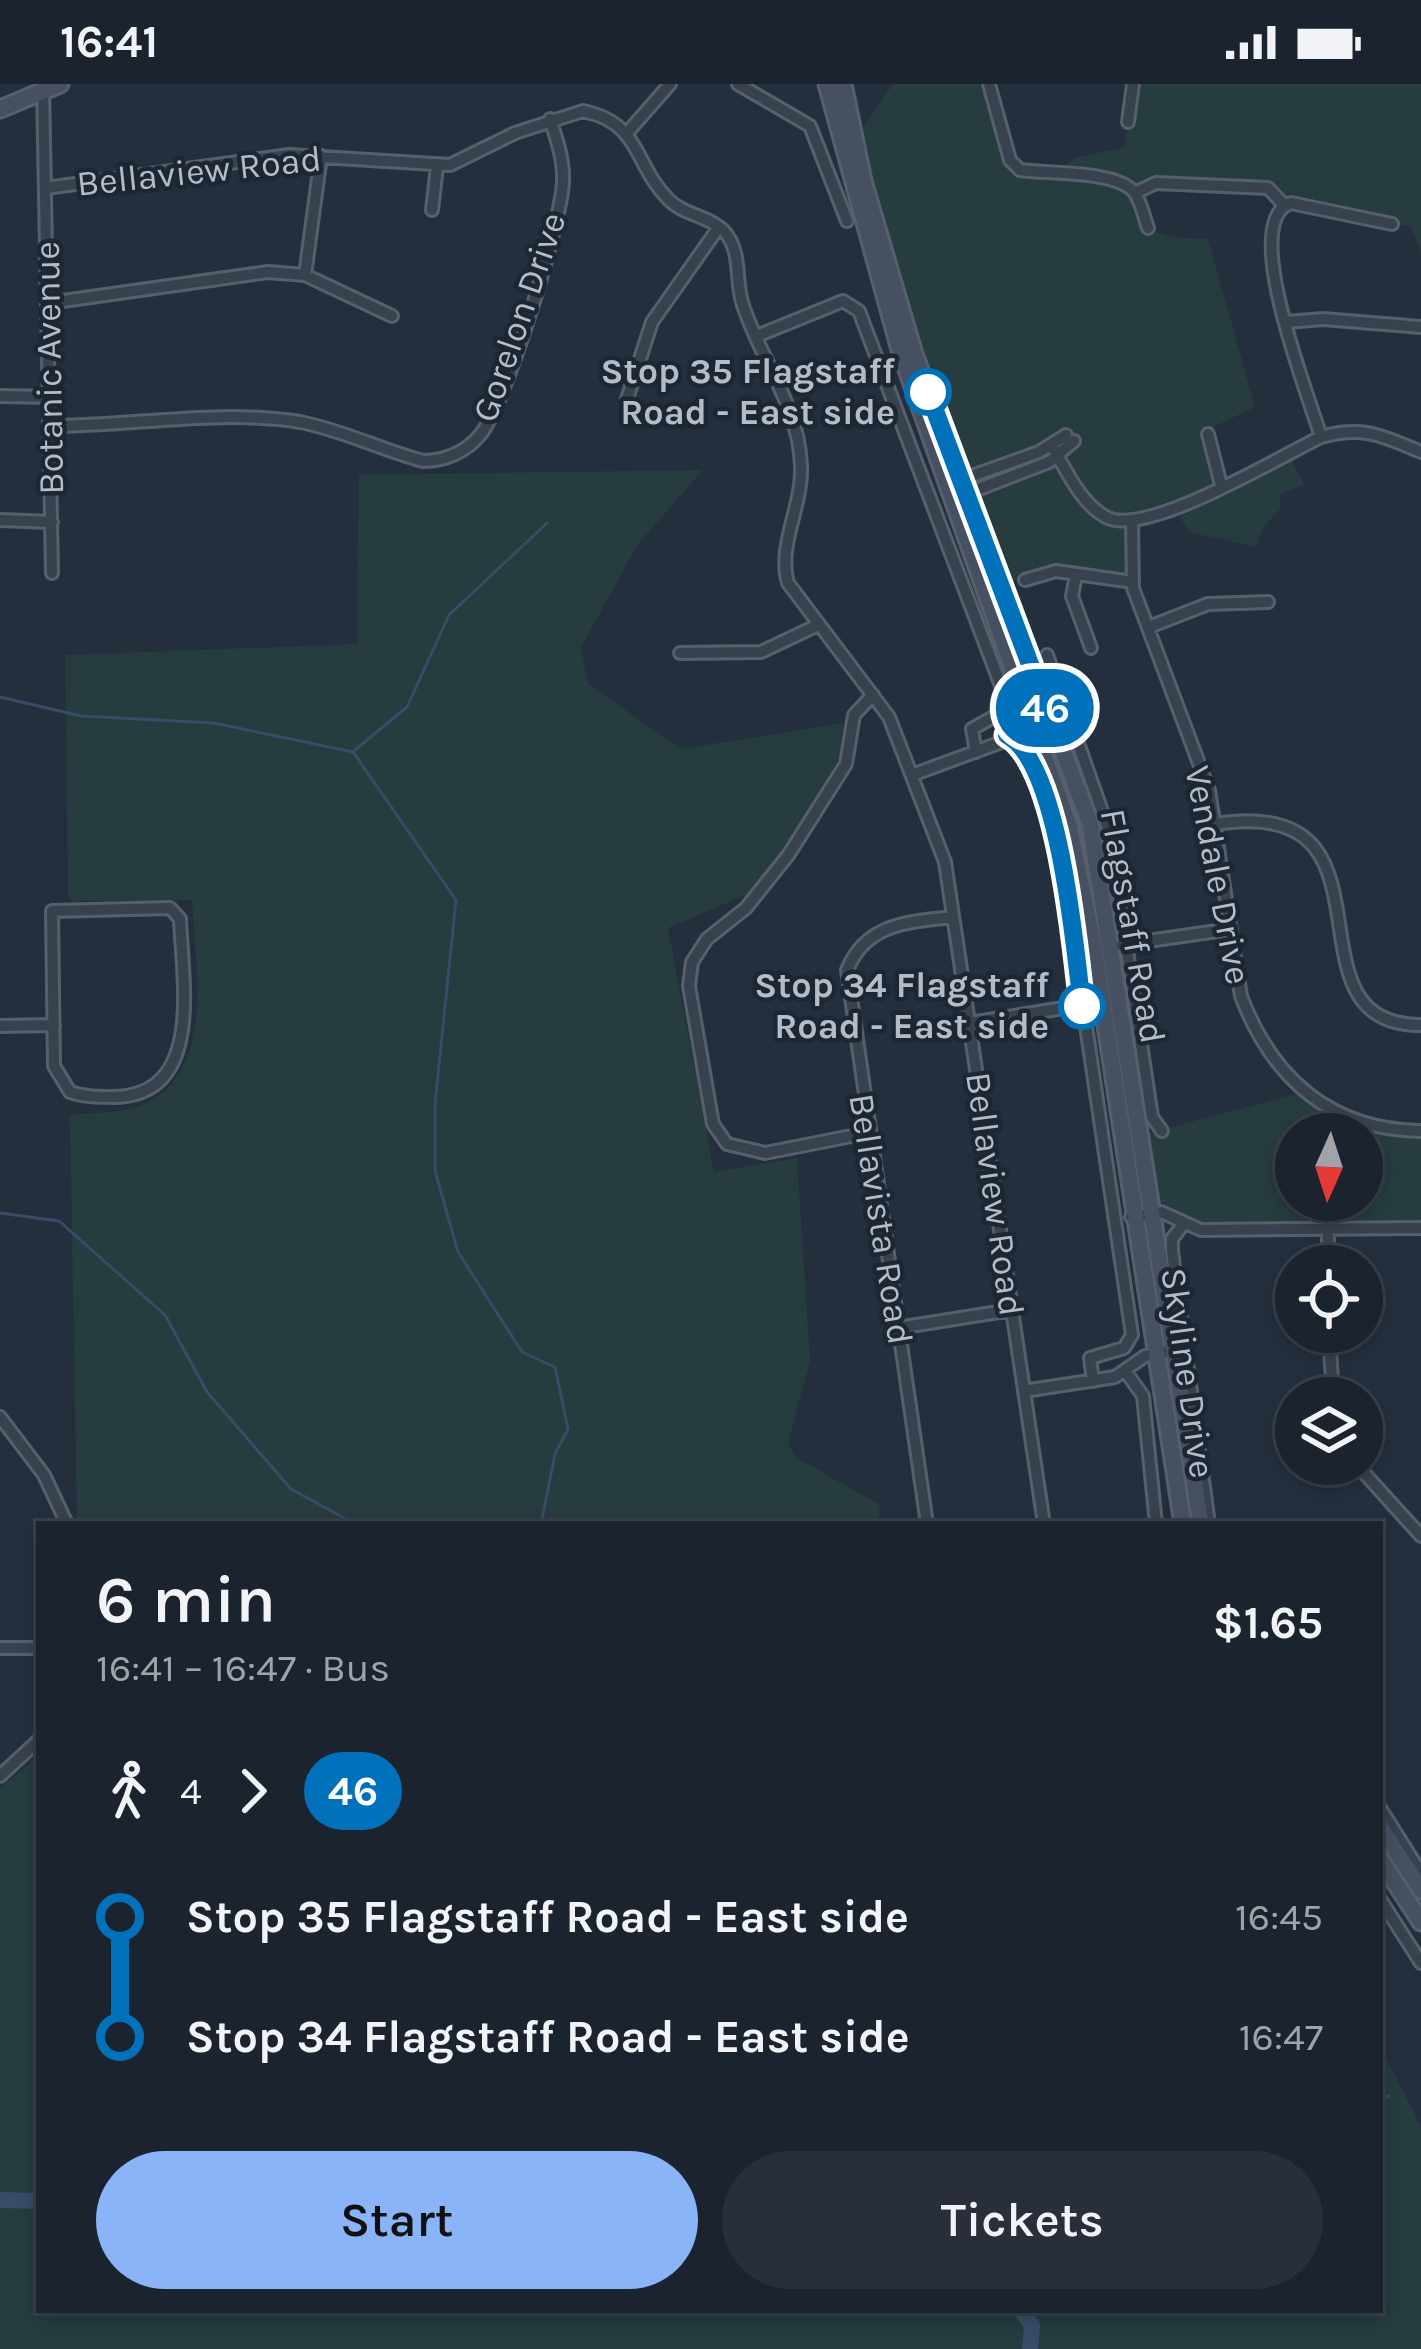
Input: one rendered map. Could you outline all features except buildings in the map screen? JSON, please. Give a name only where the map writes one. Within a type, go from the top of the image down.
[{"type":"main road","name":"Flagstaff Road","points":[[827,84],[874,266],[1040,710],[1090,823],[1183,1521]]},
{"type":"main road","name":"Flagstaff Road","points":[[843,84],[890,277],[956,490]]},
{"type":"main road","points":[[0,109],[49,86]]},
{"type":"main road","name":"Flagstaff Road","points":[[1161,1353],[1204,1521]]},
{"type":"main road","points":[[1383,1831],[1421,1890]]},
{"type":"main road","points":[[1383,1864],[1421,1922]]},
{"type":"street","points":[[627,399],[652,322],[718,227],[666,197],[627,133],[670,84]]},
{"type":"street","points":[[739,84],[810,126],[847,221]]},
{"type":"street","points":[[989,84],[1010,160],[1020,170],[1059,171],[1124,184],[1135,193],[1148,228]]},
{"type":"street","points":[[1128,122],[1133,84]]},
{"type":"street","name":"Botanic Avenue","points":[[49,86],[46,188],[52,573]]},
{"type":"street","name":"Bellaview Road","points":[[46,188],[201,163],[321,155],[436,167],[583,110],[611,118],[627,133]]},
{"type":"street","name":"Gorelon Drive","points":[[51,426],[118,426],[188,417],[301,422],[423,461],[440,461],[468,447],[494,408],[561,201],[560,146],[550,119]]},
{"type":"street","points":[[305,275],[321,155]]},
{"type":"street","points":[[432,210],[436,167]]},
{"type":"street","points":[[1135,193],[1156,183],[1268,188],[1284,205],[1392,224]]},
{"type":"street","points":[[1284,205],[1272,226],[1269,247],[1321,436]]},
{"type":"street","name":"Bellaview Road","points":[[718,227],[737,256],[740,295],[784,389],[801,464],[784,572],[818,625],[889,716],[945,862],[1044,1521]]},
{"type":"street","points":[[49,303],[268,272],[305,275],[392,316]]},
{"type":"street","points":[[758,336],[843,301],[859,311],[1006,699],[1004,710],[972,729],[976,752]]},
{"type":"street","points":[[1287,322],[1323,319],[1421,327]]},
{"type":"street","points":[[0,396],[51,397]]},
{"type":"street","points":[[1055,452],[1088,503],[1104,516],[1132,522],[1321,436],[1367,430],[1421,452]]},
{"type":"street","points":[[1208,434],[1220,484]]},
{"type":"street","points":[[956,490],[1055,452],[1070,438]]},
{"type":"street","points":[[0,520],[52,521]]},
{"type":"street","name":"Vendale Drive","points":[[1132,522],[1133,582],[1209,790],[1241,996],[1251,1022],[1290,1083],[1335,1113],[1367,1125],[1421,1131]]},
{"type":"street","points":[[1025,580],[1056,571],[1133,582]]},
{"type":"street","points":[[1075,645],[1090,644],[1072,596],[1076,575]]},
{"type":"street","points":[[1148,627],[1208,604],[1268,602]]},
{"type":"street","points":[[680,653],[761,652],[818,625]]},
{"type":"street","points":[[1063,656],[1048,658],[1103,804],[1109,946],[1152,1118],[1162,1131]]},
{"type":"street","points":[[867,1133],[765,1154],[727,1144],[713,1124],[689,986],[692,962],[707,939],[746,908],[801,836],[846,764],[854,715],[873,695]]},
{"type":"street","points":[[912,775],[976,752],[1007,735],[1014,722],[1040,710]]},
{"type":"street","name":"Flagstaff Road","points":[[1007,735],[1025,748],[1058,838],[1132,1335],[1124,1348],[1090,1358],[1093,1381]]},
{"type":"street","points":[[1215,824],[1267,820],[1310,840],[1326,860],[1335,883],[1350,985],[1373,1014],[1388,1022],[1421,1025]]},
{"type":"street","points":[[52,911],[178,912],[183,1033],[161,1081],[133,1096],[70,1092],[56,1075],[54,1025],[52,911]]},
{"type":"street","name":"Bellavista Road","points":[[927,1521],[847,970],[856,948],[874,933],[953,917]]},
{"type":"street","points":[[1109,946],[1231,929]]},
{"type":"street","points":[[970,1024],[1082,1006]]},
{"type":"street","points":[[0,1026],[54,1025]]},
{"type":"street","points":[[1140,1216],[1161,1212],[1182,1226],[1421,1228]]},
{"type":"street","name":"Skyline Drive","points":[[1182,1226],[1172,1239],[1172,1251],[1205,1521]]},
{"type":"street","points":[[1328,1229],[1328,1245]]},
{"type":"street","points":[[898,1328],[1011,1310]]},
{"type":"street","points":[[1024,1391],[1126,1372],[1161,1353]]},
{"type":"street","points":[[1126,1372],[1143,1396],[1156,1521]]},
{"type":"street","points":[[0,1418],[44,1475],[66,1521]]},
{"type":"street","points":[[1375,1485],[1421,1536]]},
{"type":"street","points":[[0,1648],[36,1648]]},
{"type":"street","points":[[0,1776],[36,1743]]},
{"type":"street","points":[[1383,1813],[1421,1873]]},
{"type":"street","points":[[1383,1904],[1421,1963]]},
{"type":"green space","points":[[893,84],[982,84],[989,88],[1010,160],[1020,170],[1059,171],[1075,158],[1125,147],[1133,84],[1421,84],[1421,253],[1411,227],[1291,203],[1268,188],[1156,183],[1136,193],[1148,220],[1160,233],[1208,239],[1255,407],[1207,430],[1221,485],[1288,454],[1304,484],[1280,495],[1280,509],[1262,529],[1256,547],[1189,532],[1174,508],[1133,522],[1133,582],[1056,571],[1000,585],[956,470],[853,141]]},
{"type":"green space","points":[[703,470],[638,544],[581,647],[588,684],[681,749],[843,723],[840,757],[796,831],[748,894],[668,928],[714,1172],[797,1158],[810,1361],[788,1443],[795,1457],[880,1505],[878,1521],[77,1521],[70,1115],[136,1107],[167,1088],[183,1067],[192,1042],[197,985],[192,900],[73,901],[68,896],[65,655],[357,644],[359,475]]},
{"type":"green space","points":[[1297,1094],[1333,1113],[1275,1113],[1275,1221],[1383,1221],[1383,1133],[1421,1137],[1421,1224],[1200,1225],[1161,1202],[1145,1134]]},
{"type":"green space","points":[[36,1758],[36,2313],[1383,2313],[1383,2052],[1421,2126],[1421,2349],[0,2349],[0,1788]]},
{"type":"waterway","points":[[355,750],[407,707],[449,615],[547,523]]},
{"type":"waterway","points":[[0,697],[81,716],[214,723],[353,752],[456,900],[435,1104],[435,1171],[458,1252],[522,1352],[555,1367],[568,1429],[555,1454],[542,1521]]},
{"type":"waterway","points":[[0,1213],[59,1221],[165,1315],[207,1392],[291,1489],[350,1521]]},
{"type":"waterway","points":[[1383,2099],[1389,2096]]},
{"type":"waterway","points":[[0,2200],[36,2201]]},
{"type":"waterway","points":[[1023,2313],[1032,2326],[1030,2349]]},
{"type":"waterway","points":[[1027,2319],[1032,2313]]},
{"type":"bus line","name":"46","points":[[928,392],[1046,707],[1019,718],[1007,735],[1025,748],[1058,838],[1082,1006]]},
{"type":"place","name":"Stop 35 Flagstaff Road - East side","points":[[928,392]]},
{"type":"place","name":"Stop 34 Flagstaff Road - East side","points":[[1082,1006]]}]
